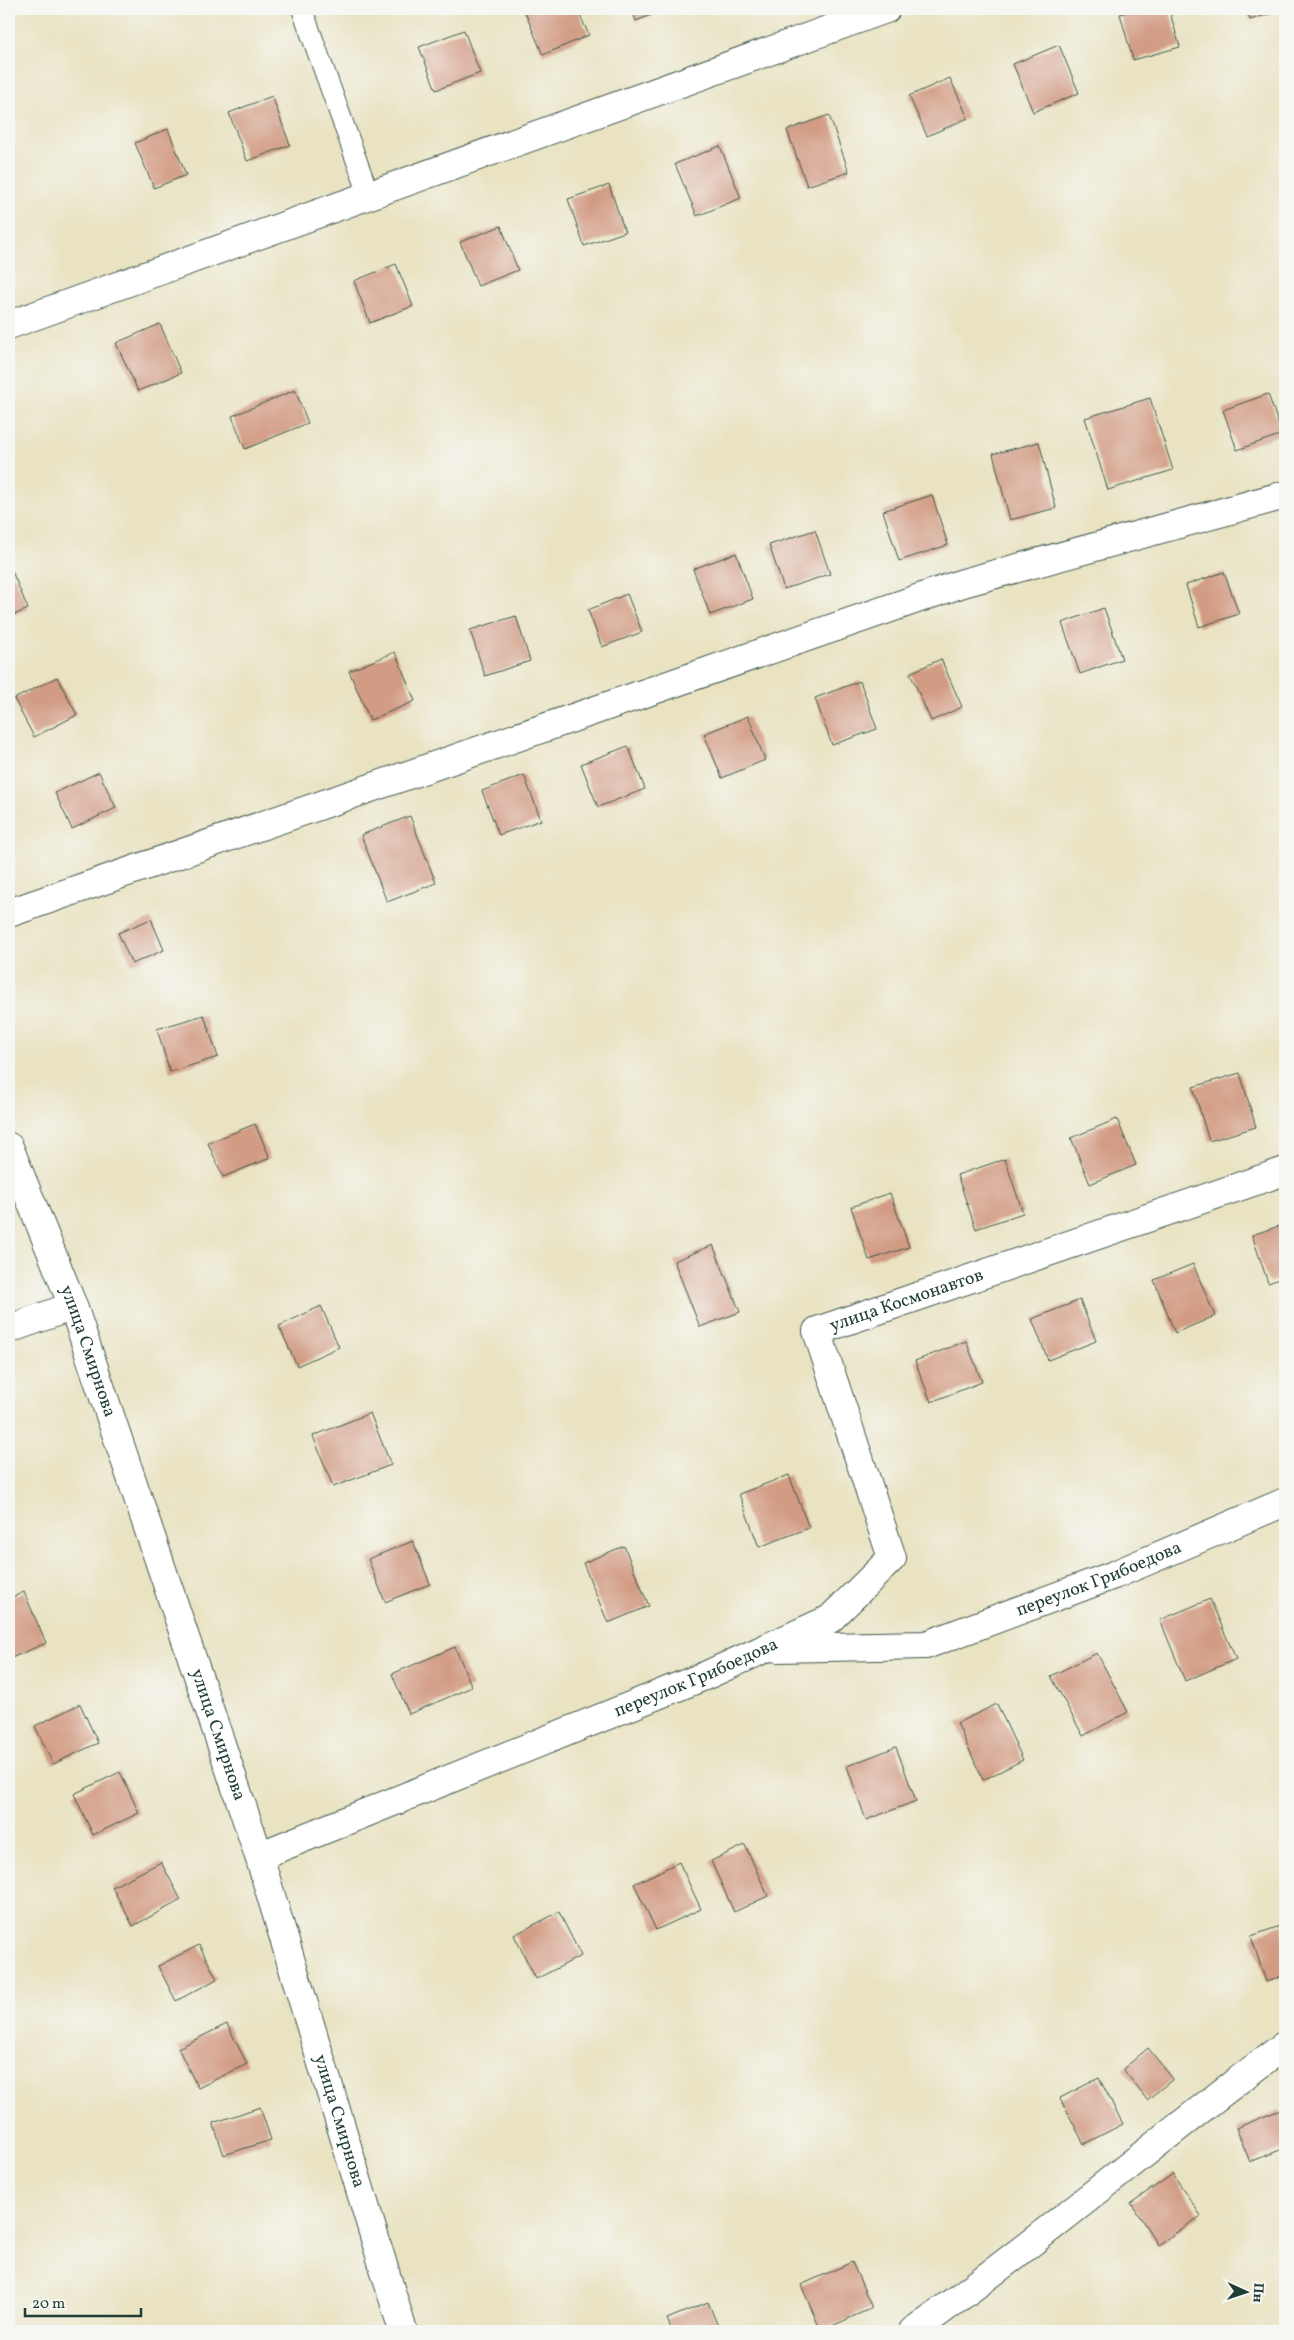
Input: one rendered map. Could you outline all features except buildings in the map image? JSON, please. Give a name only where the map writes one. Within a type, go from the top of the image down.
[{"type":"street","points":[[9,325],[886,9]]},
{"type":"street","points":[[9,913],[963,583],[1285,495]]},
{"type":"street","name":"улица Смирнова","points":[[9,1147],[73,1306],[259,1856],[403,2331]]},
{"type":"street","name":"улица Космонавтов","points":[[766,1648],[830,1619],[892,1558],[817,1331],[1285,1171]]},
{"type":"street","points":[[9,1329],[73,1306]]},
{"type":"street","name":"переулок Грибоедова","points":[[259,1856],[707,1675],[766,1648],[926,1645],[1114,1574],[1285,1502]]},
{"type":"street","points":[[913,2331],[970,2290],[1078,2204],[1285,2045]]},
{"type":"lane","points":[[302,9],[369,195]]}]
